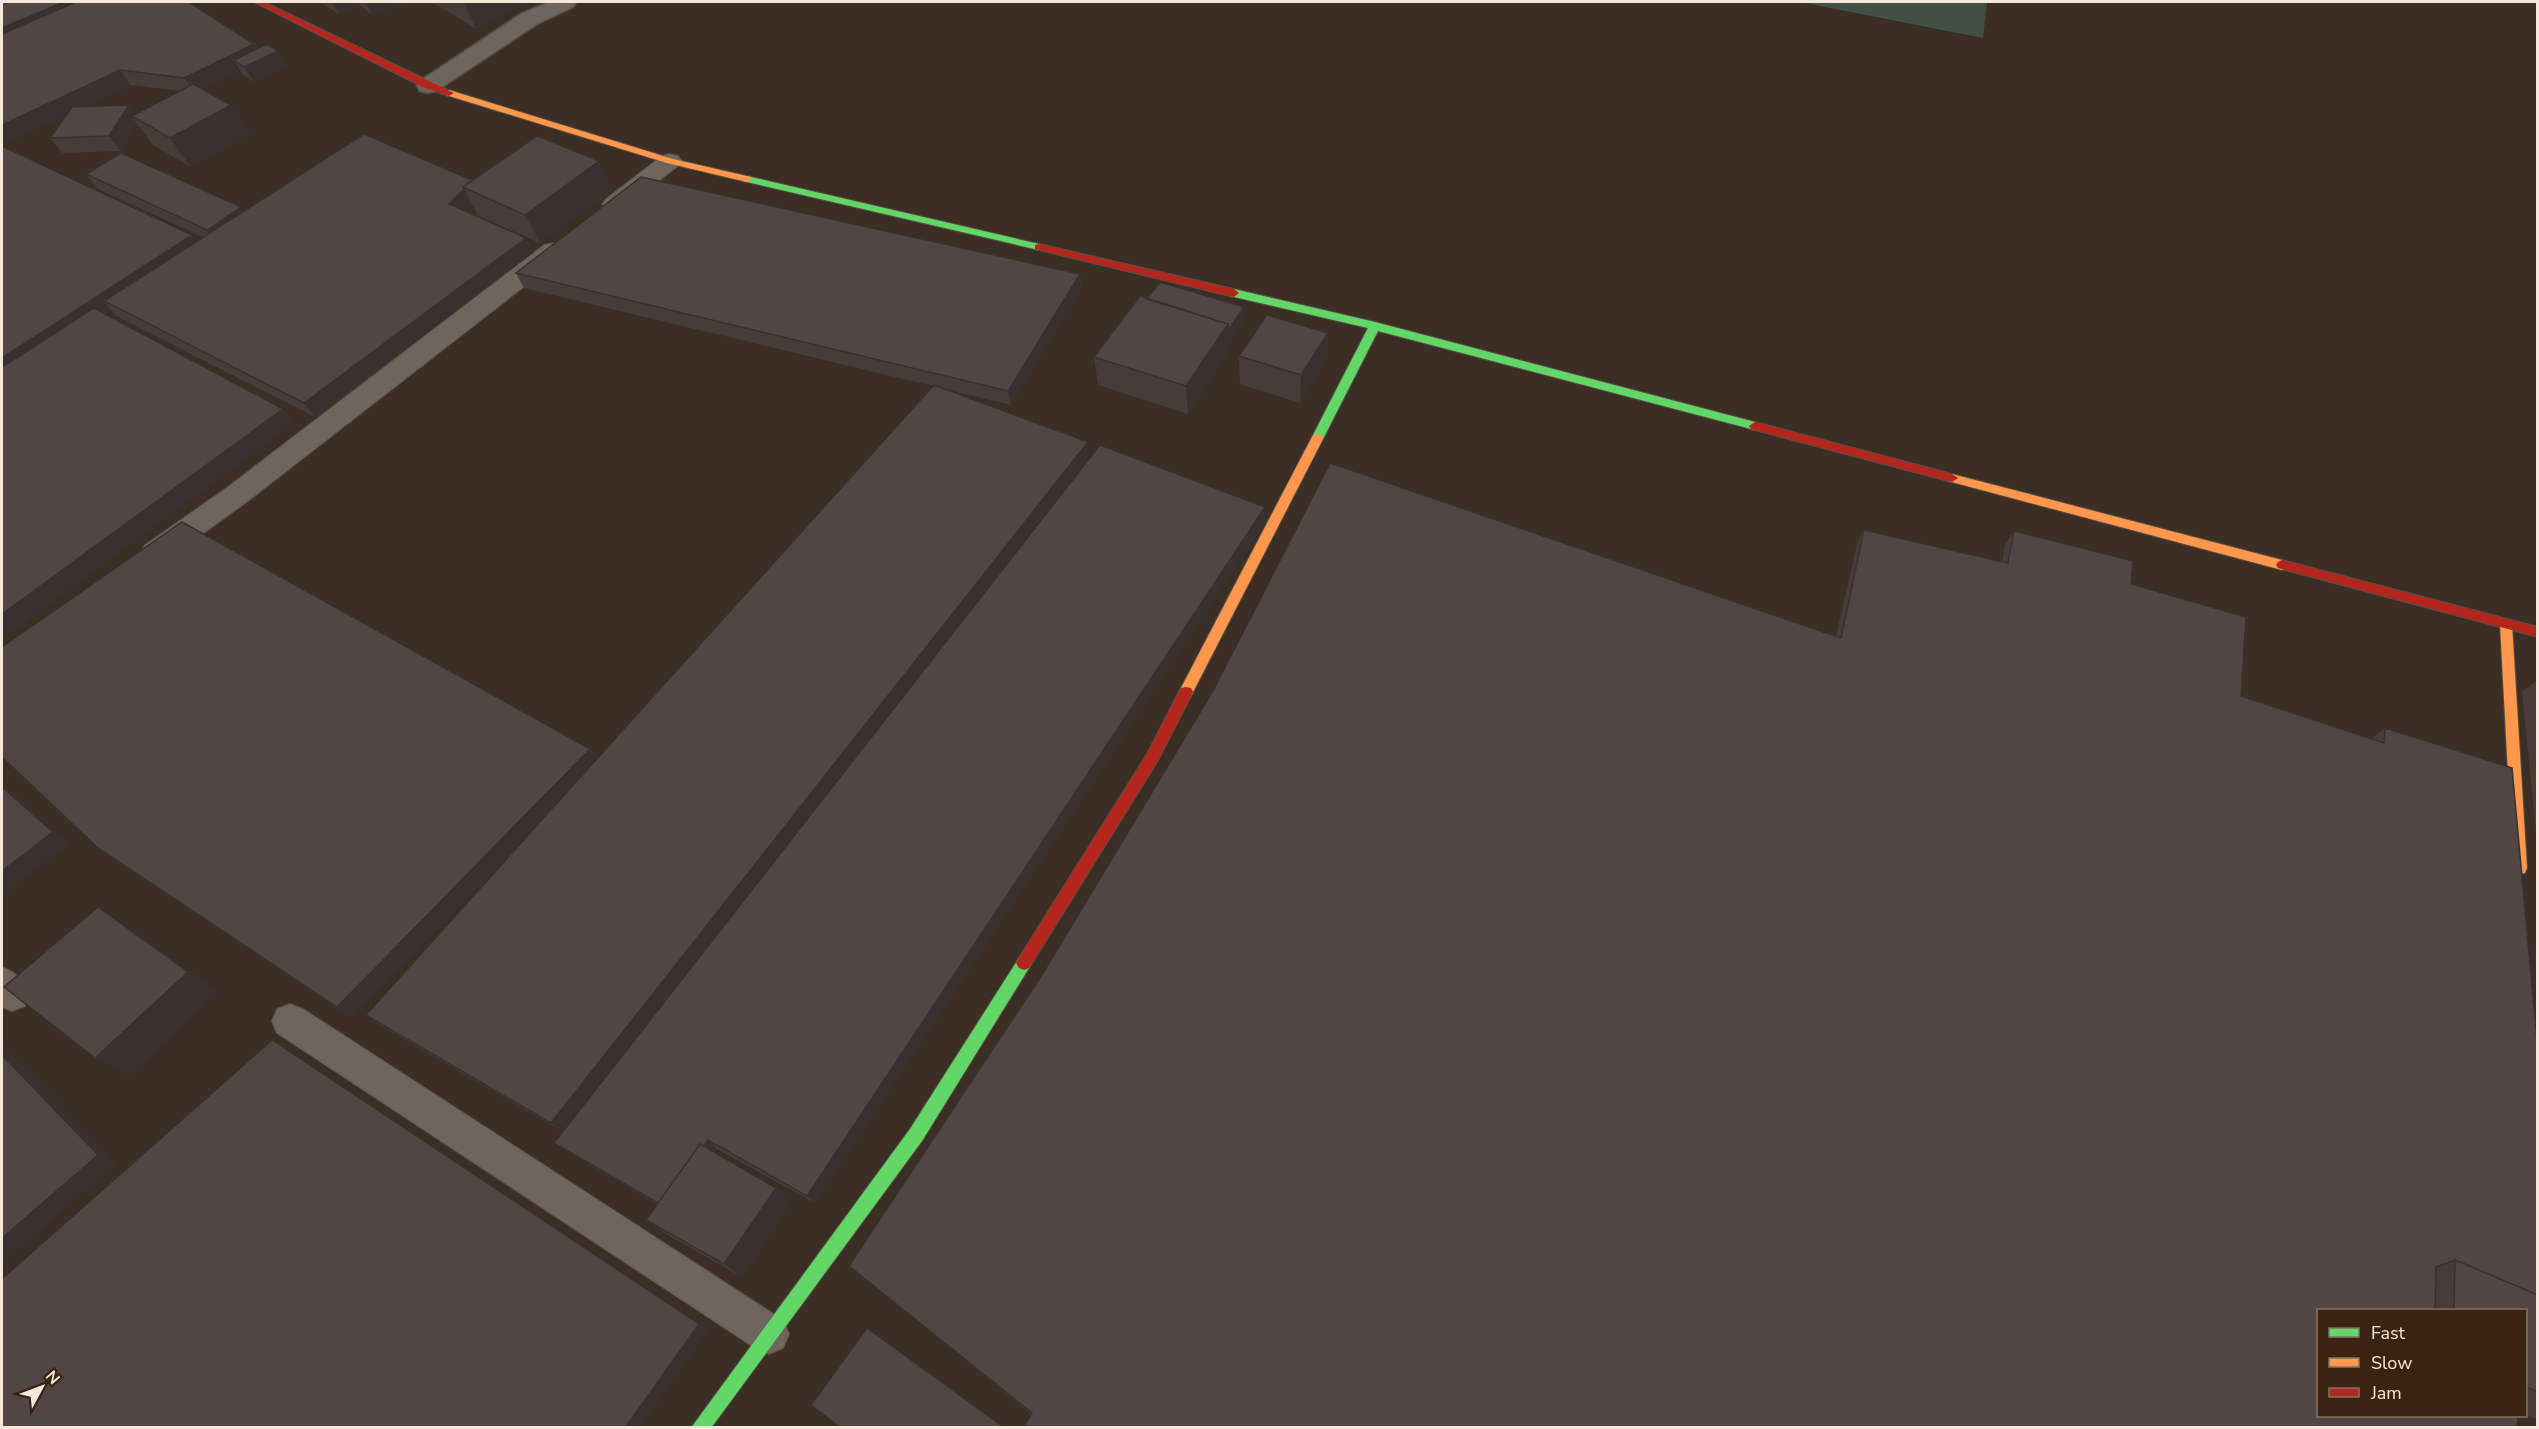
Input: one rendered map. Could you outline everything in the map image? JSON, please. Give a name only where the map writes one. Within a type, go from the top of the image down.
[{"type":"street","points":[[258,2],[428,86],[670,161],[1375,326],[2538,632]]},
{"type":"street","points":[[428,86],[529,19],[565,2]]},
{"type":"street","points":[[700,1428],[916,1135],[1152,758],[1375,326]]},
{"type":"street","points":[[2506,624],[2521,883]]},
{"type":"lane","points":[[133,568],[238,494],[670,161]]},
{"type":"lane","points":[[290,1021],[769,1334]]},
{"type":"green space","points":[[1800,2],[1987,2],[1983,38]]},
{"type":"building","points":[[2,2],[64,2],[2,28]]},
{"type":"building","points":[[76,2],[189,2],[254,44],[184,78],[120,70],[2,125],[2,34]]},
{"type":"building","points":[[267,44],[278,51],[244,67],[234,60]]},
{"type":"building","points":[[193,84],[231,105],[170,138],[132,116]]},
{"type":"building","points":[[129,105],[109,136],[50,138],[72,107]]},
{"type":"building","points":[[364,134],[472,180],[449,204],[526,238],[304,403],[104,301]]},
{"type":"building","points":[[537,136],[599,161],[525,215],[463,187]]},
{"type":"building","points":[[2,146],[192,235],[2,358]]},
{"type":"building","points":[[121,153],[241,207],[207,230],[86,174]]},
{"type":"building","points":[[641,177],[1080,274],[1008,391],[516,273]]},
{"type":"building","points":[[1160,282],[1244,307],[1229,329],[1228,324],[1147,299]]},
{"type":"building","points":[[1140,296],[1228,324],[1186,386],[1094,357]]},
{"type":"building","points":[[94,308],[283,409],[2,614],[2,367]]},
{"type":"building","points":[[1267,315],[1328,333],[1301,375],[1239,356]]},
{"type":"building","points":[[934,385],[1088,442],[551,1123],[366,1015]]},
{"type":"building","points":[[1100,445],[1265,507],[807,1196],[708,1140],[704,1146],[700,1144],[658,1203],[554,1143]]},
{"type":"building","points":[[1330,463],[1841,638],[1864,530],[2008,563],[2014,531],[2133,561],[2131,584],[2246,617],[2241,696],[2384,743],[2385,728],[2512,768],[2538,1051],[2538,1295],[2455,1260],[2436,1267],[2435,1309],[2317,1309],[2317,1417],[2518,1417],[2517,1428],[1023,1428],[1032,1413],[849,1266],[1042,975],[1213,691]]},
{"type":"building","points":[[182,522],[590,749],[337,1007],[97,847],[2,757],[2,647]]},
{"type":"building","points":[[2,787],[53,832],[2,871]]},
{"type":"building","points":[[98,907],[188,972],[95,1058],[4,987]]},
{"type":"building","points":[[272,1040],[699,1324],[625,1428],[2,1428],[2,1279]]},
{"type":"building","points":[[2,1055],[98,1155],[2,1238]]},
{"type":"building","points":[[700,1144],[776,1188],[724,1264],[646,1220]]},
{"type":"building","points":[[2455,1260],[2538,1295],[2538,1392],[2527,1387],[2527,1309],[2454,1309]]},
{"type":"building","points":[[867,1328],[1002,1426],[1001,1428],[841,1428],[811,1405]]},
{"type":"traffic: fast","points":[[747,179],[1039,247]]},
{"type":"traffic: fast","points":[[1234,293],[1375,326],[1755,426]]},
{"type":"traffic: fast","points":[[1318,437],[1375,326]]},
{"type":"traffic: fast","points":[[700,1428],[916,1135],[1024,963]]},
{"type":"traffic: slow","points":[[449,93],[670,161],[747,179]]},
{"type":"traffic: slow","points":[[1186,692],[1318,437]]},
{"type":"traffic: slow","points":[[1952,478],[2282,565]]},
{"type":"traffic: slow","points":[[2506,624],[2520,868]]},
{"type":"traffic: jam","points":[[258,2],[428,86],[449,93]]},
{"type":"traffic: jam","points":[[1039,247],[1234,293]]},
{"type":"traffic: jam","points":[[1755,426],[1952,478]]},
{"type":"traffic: jam","points":[[2282,565],[2538,632]]},
{"type":"traffic: jam","points":[[1024,963],[1152,758],[1186,692]]}]
